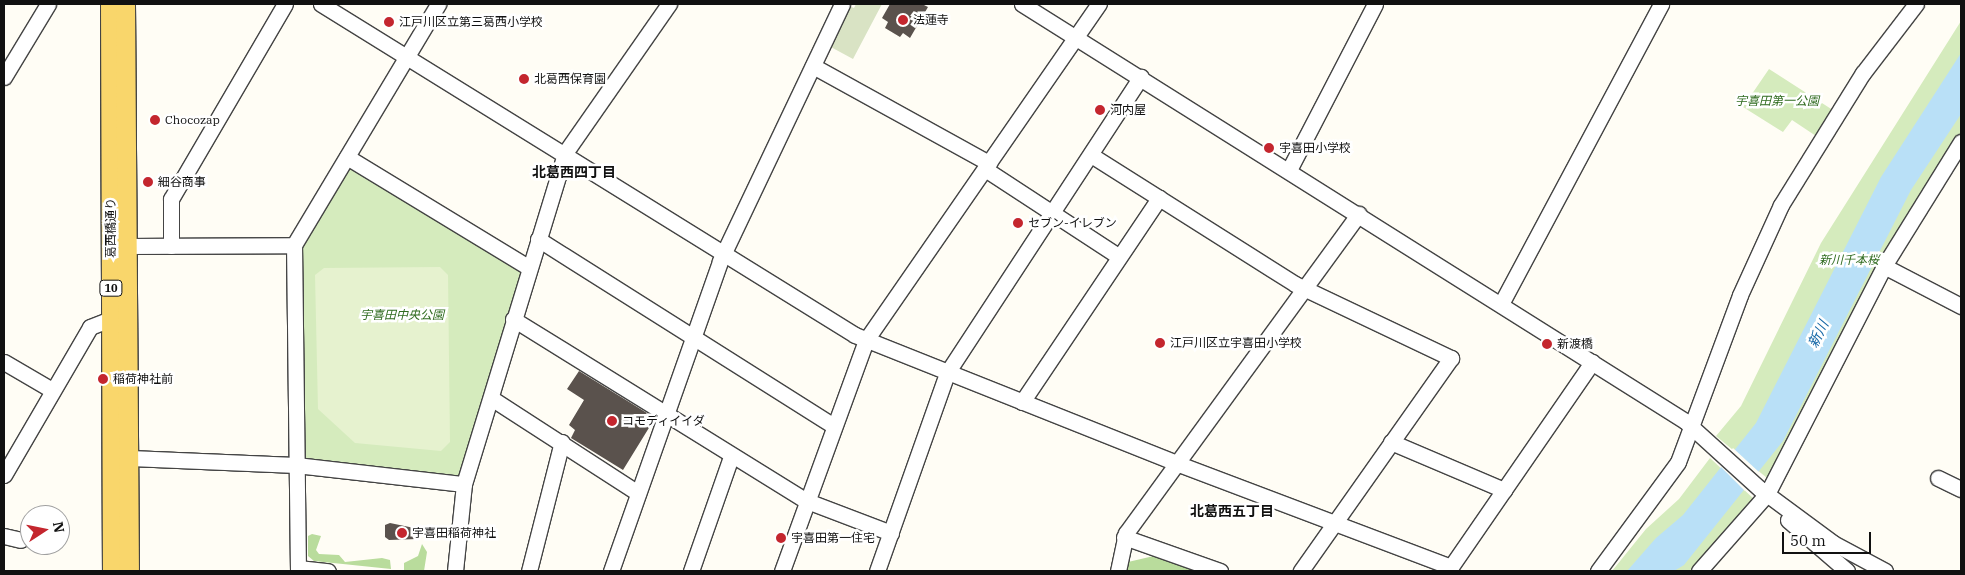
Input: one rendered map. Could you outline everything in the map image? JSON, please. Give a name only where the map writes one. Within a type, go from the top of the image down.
[{"type":"main road","name":"葛西橋通り","points":[[110,4],[112,571]]},
{"type":"main road","name":"葛西橋通り","points":[[125,4],[130,458],[129,571]]},
{"type":"street","points":[[4,78],[48,4]]},
{"type":"street","points":[[171,246],[171,199],[284,4]]},
{"type":"street","points":[[321,4],[866,340],[1176,464],[1335,523],[1449,569],[1592,362]]},
{"type":"street","points":[[328,571],[298,570],[294,245],[438,4]]},
{"type":"street","points":[[455,571],[464,484],[491,398],[528,267],[565,153],[669,4]]},
{"type":"street","points":[[611,571],[723,252],[842,4]]},
{"type":"street","points":[[1022,4],[1692,426],[1763,492],[1833,543],[1885,571]]},
{"type":"street","points":[[782,571],[866,340],[1099,4]]},
{"type":"street","points":[[1288,170],[1375,4]]},
{"type":"street","points":[[1501,304],[1661,4]]},
{"type":"street","points":[[1598,571],[1670,476],[1692,426],[1740,295],[1781,205],[1863,73],[1916,4]]},
{"type":"street","points":[[813,66],[987,166],[1052,214],[1118,256]]},
{"type":"street","points":[[878,571],[947,373],[1140,78]]},
{"type":"street","points":[[1699,571],[1763,492],[1884,266],[1961,142]]},
{"type":"street","points":[[1091,155],[1305,289],[1451,358],[1301,571]]},
{"type":"street","points":[[347,157],[528,267]]},
{"type":"street","points":[[1022,402],[1118,256],[1159,198]]},
{"type":"street","points":[[1118,571],[1124,536],[1358,214]]},
{"type":"street","points":[[538,239],[834,426]]},
{"type":"street","points":[[128,246],[294,245]]},
{"type":"street","points":[[1884,266],[1961,306]]},
{"type":"street","points":[[4,475],[90,327],[111,319]]},
{"type":"street","points":[[513,319],[731,457],[807,501],[891,533]]},
{"type":"street","points":[[4,362],[52,390]]},
{"type":"street","points":[[491,398],[562,442],[638,493]]},
{"type":"street","points":[[530,571],[562,442]]},
{"type":"street","points":[[1391,442],[1504,490]]},
{"type":"street","points":[[691,571],[731,457]]},
{"type":"street","points":[[130,458],[296,465],[464,484]]},
{"type":"street","points":[[1938,478],[1961,489]]},
{"type":"street","points":[[1763,492],[1780,513],[1842,570]]},
{"type":"street","points":[[4,536],[20,540]]},
{"type":"street","points":[[1124,536],[1213,570]]},
{"type":"green space","points":[[856,4],[882,4],[853,59],[829,46],[849,6],[854,8]]},
{"type":"green space","name":"新川千本桜","points":[[1961,21],[1961,142],[1767,478],[1716,436],[1741,406],[1821,243]]},
{"type":"green space","name":"宇喜田第一公園","points":[[1769,69],[1839,114],[1822,140],[1792,120],[1783,132],[1743,107]]},
{"type":"green space","name":"宇喜田中央公園","points":[[347,163],[522,270],[458,479],[301,461],[300,246]]},
{"type":"green space","points":[[440,267],[448,275],[450,442],[441,451],[355,443],[318,409],[315,275],[324,268]]},
{"type":"green space","points":[[1710,458],[1755,500],[1691,571],[1612,571],[1646,529],[1679,499]]},
{"type":"green space","points":[[312,534],[321,536],[316,550],[319,554],[339,555],[345,562],[382,558],[390,560],[391,569],[314,561],[308,556],[308,536]]},
{"type":"green space","points":[[422,544],[427,552],[424,571],[404,571],[404,563],[418,556]]},
{"type":"green space","points":[[1158,555],[1192,567],[1192,571],[1127,571],[1128,562]]},
{"type":"water","name":"新川","points":[[1961,53],[1961,114],[1911,190],[1783,441],[1684,565],[1674,571],[1627,571],[1656,538],[1683,515],[1756,423],[1881,177]]},
{"type":"pier","points":[[1733,448],[1760,473],[1745,491],[1719,465]]},
{"type":"building","name":"法蓮寺","points":[[890,4],[922,4],[928,7],[910,38],[903,33],[900,37],[885,28],[888,22],[882,18]]},
{"type":"building","name":"コモディイイダ","points":[[579,371],[655,418],[623,470],[571,438],[575,430],[569,425],[584,400],[567,389]]},
{"type":"building","name":"宇喜田稲荷神社","points":[[390,523],[419,529],[418,539],[389,540],[385,537],[385,525]]},
{"type":"place","name":"法蓮寺","points":[[903,20]]},
{"type":"place","name":"江戸川区立第三葛西小学校","points":[[389,22]]},
{"type":"place","name":"北葛西保育園","points":[[524,79]]},
{"type":"place","name":"河内屋","points":[[1100,110]]},
{"type":"place","name":"Chocozap","points":[[155,120]]},
{"type":"place","name":"宇喜田小学校","points":[[1269,148]]},
{"type":"place","name":"細谷商事","points":[[148,182]]},
{"type":"place","name":"セブン-イレブン","points":[[1018,223]]},
{"type":"place","name":"江戸川区立宇喜田小学校","points":[[1160,343]]},
{"type":"place","name":"新渡橋","points":[[1547,344]]},
{"type":"place","name":"稲荷神社前","points":[[103,379]]},
{"type":"place","name":"コモディイイダ","points":[[612,421]]},
{"type":"place","name":"宇喜田稲荷神社","points":[[402,533]]},
{"type":"place","name":"宇喜田第一住宅","points":[[781,538]]},
{"type":"district","name":"北葛西四丁目","points":[[574,172]]},
{"type":"district","name":"北葛西五丁目","points":[[1232,511]]}]
